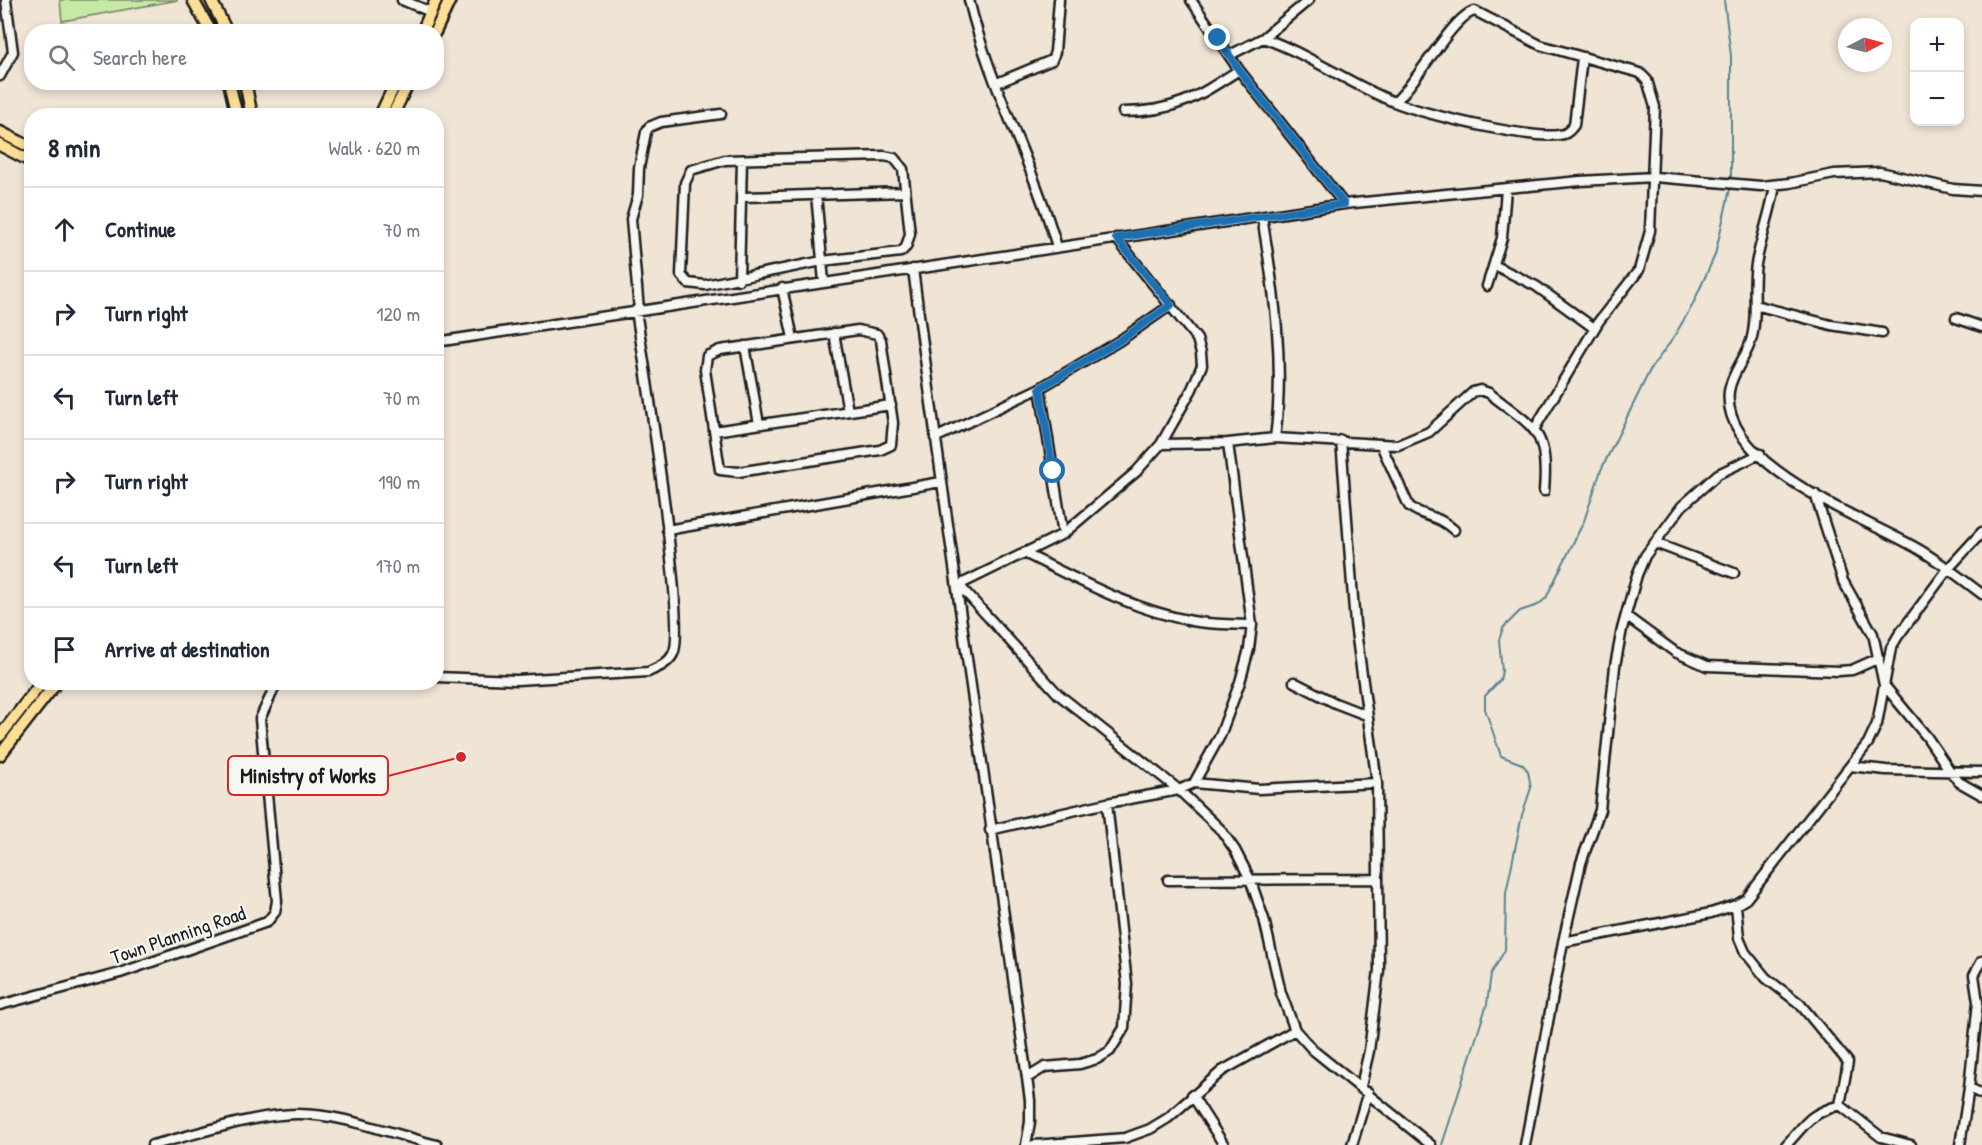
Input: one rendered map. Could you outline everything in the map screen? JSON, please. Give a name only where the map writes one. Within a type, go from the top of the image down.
[{"type":"main road","points":[[193,0],[206,24]]},
{"type":"main road","points":[[211,0],[223,24]]},
{"type":"main road","points":[[426,24],[436,0]]},
{"type":"main road","points":[[439,24],[450,0]]},
{"type":"main road","points":[[231,90],[235,108]]},
{"type":"main road","points":[[247,90],[250,108]]},
{"type":"main road","points":[[384,108],[392,90]]},
{"type":"main road","points":[[396,108],[405,90]]},
{"type":"main road","points":[[0,132],[24,144]]},
{"type":"main road","points":[[0,145],[24,158]]},
{"type":"main road","points":[[0,736],[36,690]]},
{"type":"main road","points":[[0,755],[51,690]]},
{"type":"street","points":[[0,76],[13,52],[6,0]]},
{"type":"street","points":[[402,0],[431,12]]},
{"type":"street","points":[[969,0],[997,83],[1046,209],[1057,247]]},
{"type":"street","points":[[997,83],[1052,60],[1055,52],[1059,0]]},
{"type":"street","points":[[1230,55],[1263,38],[1309,0]]},
{"type":"street","points":[[1195,2],[1239,70],[1344,204]]},
{"type":"street","points":[[1395,102],[1411,86],[1461,17],[1468,12],[1481,12],[1531,41],[1582,58],[1630,68],[1647,80],[1655,107],[1654,177],[1650,231],[1639,270],[1594,328],[1535,428]]},
{"type":"street","points":[[1263,38],[1300,52],[1395,102],[1470,123],[1526,133],[1562,134],[1569,132],[1574,125],[1582,58]]},
{"type":"street","points":[[1123,112],[1151,112],[1176,106],[1239,70]]},
{"type":"street","points":[[444,677],[517,680],[648,672],[663,665],[674,654],[678,635],[667,530],[637,310],[631,219],[638,195],[639,168],[649,127],[661,122],[721,114]]},
{"type":"street","points":[[884,156],[900,163],[905,192],[909,241],[901,252],[894,255],[822,261],[740,280],[705,285],[688,283],[681,275],[688,174],[697,167],[742,160],[884,156]]},
{"type":"street","points":[[740,280],[742,160]]},
{"type":"street","points":[[444,341],[1344,204],[1654,177],[1739,185],[1775,185],[1834,174],[1880,172],[1953,189],[1982,191]]},
{"type":"street","points":[[1775,185],[1772,208],[1761,240],[1756,267],[1752,339],[1733,377],[1729,399],[1736,430],[1797,485],[1910,544],[1982,594]]},
{"type":"street","points":[[1487,286],[1506,216],[1506,189]]},
{"type":"street","points":[[743,197],[905,192]]},
{"type":"street","points":[[816,194],[824,282]]},
{"type":"street","points":[[1262,217],[1273,278],[1276,318],[1279,414],[1275,438]]},
{"type":"street","points":[[958,585],[1063,534],[1136,472],[1161,444],[1192,390],[1202,365],[1197,339],[1116,238]]},
{"type":"street","points":[[1494,265],[1536,286],[1594,328]]},
{"type":"street","points":[[913,269],[990,830],[1027,1078],[1030,1122],[1026,1145]]},
{"type":"street","points":[[782,288],[793,338]]},
{"type":"street","points":[[935,438],[1040,388],[1119,341],[1171,305]]},
{"type":"street","points":[[1755,305],[1831,325],[1882,333]]},
{"type":"street","points":[[1956,318],[1982,327]]},
{"type":"street","points":[[858,330],[877,334],[884,352],[894,438],[887,448],[738,472],[720,470],[705,370],[707,356],[720,350],[793,338],[858,330]]},
{"type":"street","points":[[834,333],[848,411]]},
{"type":"street","points":[[745,346],[759,424]]},
{"type":"street","points":[[1040,388],[1063,534]]},
{"type":"street","points":[[1161,444],[1275,438],[1341,440],[1381,445],[1413,441],[1429,432],[1466,396],[1480,390],[1489,393],[1535,428],[1545,452],[1544,491]]},
{"type":"street","points":[[714,431],[891,405]]},
{"type":"street","points":[[1341,440],[1355,624],[1377,783],[1376,879],[1379,970],[1365,1089],[1352,1145]]},
{"type":"street","points":[[1194,783],[1220,736],[1240,682],[1249,649],[1252,625],[1228,442]]},
{"type":"street","points":[[1381,445],[1409,506],[1416,512],[1442,518],[1454,530]]},
{"type":"street","points":[[1525,1145],[1563,942],[1581,863],[1600,810],[1616,666],[1637,575],[1655,543],[1682,506],[1718,474],[1760,454]]},
{"type":"street","points":[[667,530],[941,482]]},
{"type":"street","points":[[1815,494],[1843,582],[1873,634],[1884,685],[1927,737],[1959,782],[1982,795]]},
{"type":"street","points":[[1563,942],[1736,905],[1756,889],[1868,743],[1877,724],[1892,648],[1898,636],[1948,569],[1982,532]]},
{"type":"street","points":[[1655,543],[1734,573]]},
{"type":"street","points":[[1024,553],[1126,601],[1168,616],[1218,624],[1252,625]]},
{"type":"street","points":[[958,585],[1058,694],[1179,790],[1221,830],[1235,850],[1250,879],[1264,919],[1281,993],[1295,1030],[1313,1050],[1365,1089],[1431,1145]]},
{"type":"street","points":[[1626,616],[1675,652],[1707,666],[1839,671],[1852,670],[1879,658]]},
{"type":"street","points":[[1294,682],[1335,703],[1366,715]]},
{"type":"street","name":"Town Planning Road","points":[[0,1005],[120,973],[267,922],[275,912],[277,901],[260,719],[273,690]]},
{"type":"street","points":[[1850,766],[1982,772]]},
{"type":"street","points":[[990,830],[1107,803],[1179,790],[1194,783],[1259,789],[1377,783]]},
{"type":"street","points":[[1027,1078],[1045,1066],[1080,1064],[1097,1059],[1110,1051],[1124,1028],[1127,984],[1107,803]]},
{"type":"street","points":[[1168,880],[1376,879]]},
{"type":"street","points":[[1736,905],[1739,938],[1745,952],[1766,978],[1800,1004],[1824,1035],[1845,1056],[1848,1062],[1840,1105]]},
{"type":"street","points":[[1960,1145],[1969,1088],[1978,1002],[1974,975],[1982,961]]},
{"type":"street","points":[[1034,1145],[1125,1138],[1150,1129],[1168,1118],[1222,1071],[1295,1030]]},
{"type":"street","points":[[1969,1088],[1982,1094]]},
{"type":"street","points":[[1192,1095],[1224,1145]]},
{"type":"street","points":[[1786,1145],[1806,1120],[1840,1105]]},
{"type":"street","points":[[1840,1105],[1881,1137],[1911,1145]]},
{"type":"street","points":[[152,1145],[178,1142],[248,1121],[296,1114],[334,1117],[420,1143],[437,1145]]},
{"type":"green space","points":[[60,0],[178,0],[62,21]]},
{"type":"waterway","points":[[1724,0],[1731,56],[1731,180]]},
{"type":"waterway","points":[[1442,1145],[1487,1004],[1491,974],[1505,950],[1506,893],[1522,815],[1531,788],[1528,771],[1522,764],[1501,756],[1485,709],[1485,696],[1500,680],[1502,671],[1499,640],[1503,628],[1520,611],[1538,605],[1546,598],[1584,521],[1601,470],[1651,368],[1672,340],[1692,306],[1715,255],[1731,185]]},
{"type":"place","name":"Ministry of Works","points":[[461,757]]},
{"type":"route","points":[[1053,471],[1040,388],[1119,341],[1171,305],[1116,238],[1344,204],[1239,70],[1218,38]]}]
